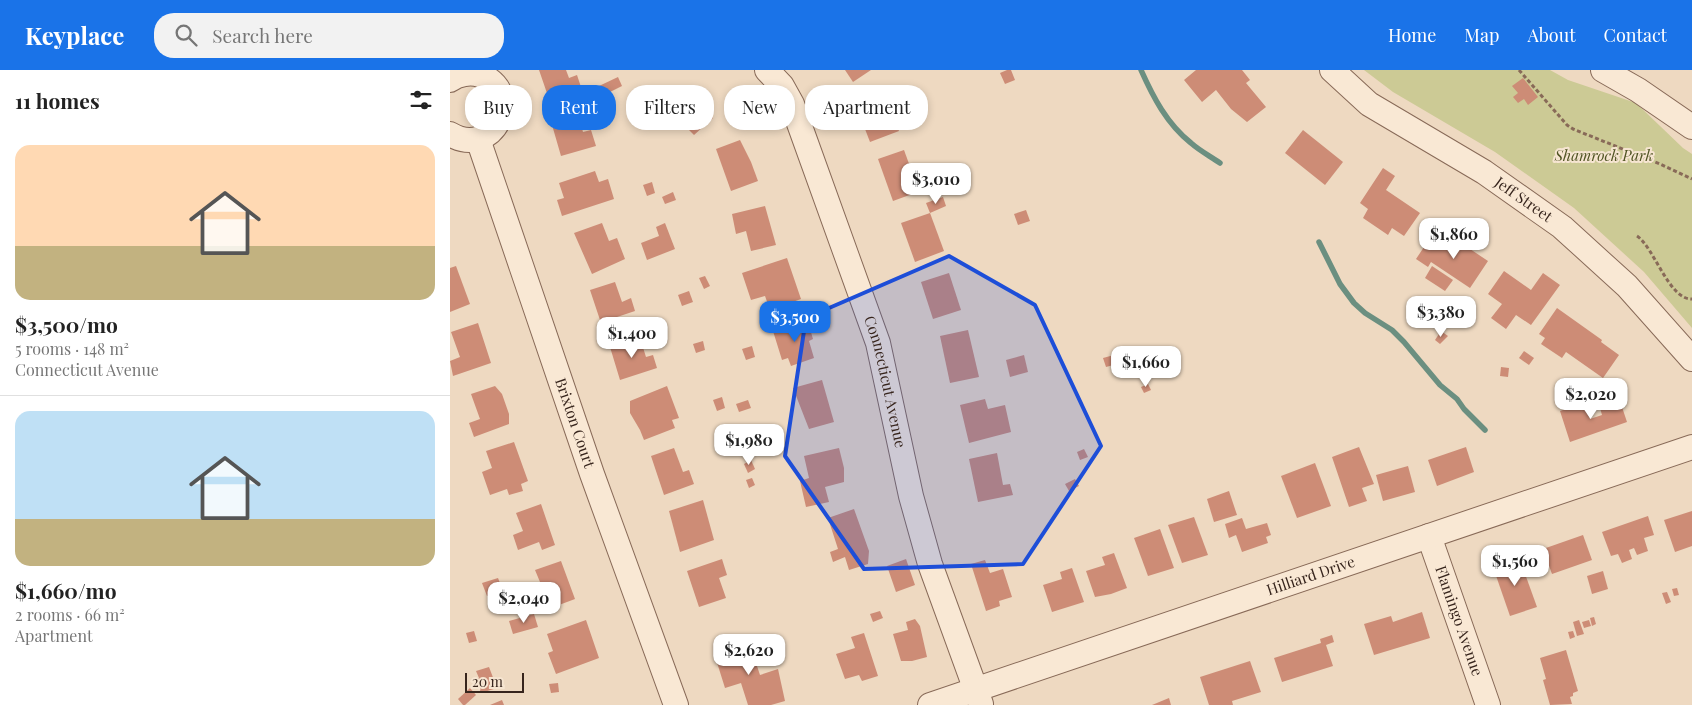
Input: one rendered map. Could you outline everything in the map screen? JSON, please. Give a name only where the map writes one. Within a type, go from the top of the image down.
[{"type":"street","name":"Connecticut Avenue","points":[[767,70],[782,86],[792,104],[878,343],[917,520],[932,572],[978,697]]},
{"type":"street","name":"Jeff Street","points":[[1332,70],[1369,104],[1444,146],[1562,227],[1627,286],[1692,359]]},
{"type":"street","points":[[1603,70],[1637,80],[1692,127]]},
{"type":"street","points":[[450,80],[464,74],[476,74],[490,81],[500,94],[502,105],[501,116],[496,126],[488,134],[478,139],[467,140],[450,134]]},
{"type":"street","name":"Brixton Court","points":[[478,139],[592,474],[676,705]]},
{"type":"street","name":"Hilliard Drive","points":[[930,705],[978,697],[1429,536],[1692,447]]},
{"type":"street","name":"Flamingo Avenue","points":[[1429,536],[1488,705]]},
{"type":"path","points":[[1519,70],[1567,125],[1660,164],[1692,180]]},
{"type":"path","points":[[1637,236],[1646,243],[1665,278],[1683,297],[1692,299]]},
{"type":"highlighted area","points":[[949,256],[1035,305],[1101,446],[1023,564],[864,569],[785,456],[806,318]]},
{"type":"green space","name":"Shamrock Park","points":[[1364,70],[1550,70],[1568,80],[1636,103],[1683,148],[1692,154],[1692,328],[1644,272],[1574,208],[1495,152],[1393,92]]},
{"type":"building","points":[[539,70],[566,70],[569,78],[577,75],[580,85],[544,85]]},
{"type":"building","points":[[845,70],[871,70],[853,82]]},
{"type":"building","points":[[1011,70],[1015,80],[1005,84],[1000,73]]},
{"type":"building","points":[[1196,70],[1242,70],[1250,80],[1246,83],[1266,107],[1247,122],[1231,109],[1216,90],[1202,102],[1184,80]]},
{"type":"building","points":[[618,77],[622,86],[616,89],[616,85],[601,85]]},
{"type":"building","points":[[1523,78],[1538,97],[1528,105],[1524,99],[1518,103],[1513,97],[1518,93],[1512,86]]},
{"type":"building","points":[[553,130],[582,130],[583,132],[591,130],[596,146],[561,156]]},
{"type":"building","points":[[689,130],[700,130],[694,135]]},
{"type":"building","points":[[865,130],[899,130],[899,131],[870,142]]},
{"type":"building","points":[[1303,130],[1343,162],[1325,185],[1285,153]]},
{"type":"building","points":[[740,140],[758,181],[731,191],[716,149]]},
{"type":"building","points":[[904,150],[916,183],[915,193],[893,201],[878,159]]},
{"type":"building","points":[[1383,168],[1395,176],[1386,190],[1420,213],[1404,236],[1392,228],[1388,235],[1363,218],[1368,209],[1360,203]]},
{"type":"building","points":[[595,171],[599,182],[608,179],[614,199],[562,216],[557,200],[564,198],[559,183]]},
{"type":"building","points":[[960,177],[963,184],[948,190],[945,183]]},
{"type":"building","points":[[652,182],[655,193],[647,196],[643,185]]},
{"type":"building","points":[[673,192],[676,200],[665,204],[662,197]]},
{"type":"building","points":[[943,197],[946,206],[930,213],[926,203]]},
{"type":"building","points":[[765,206],[776,245],[751,251],[746,231],[736,234],[732,214]]},
{"type":"building","points":[[1026,210],[1030,221],[1018,225],[1014,214]]},
{"type":"building","points":[[930,213],[944,251],[915,262],[901,223]]},
{"type":"building","points":[[602,223],[609,241],[617,238],[625,259],[592,274],[574,233]]},
{"type":"building","points":[[665,223],[675,249],[647,260],[641,243],[659,236],[656,227]]},
{"type":"building","points":[[1446,233],[1488,261],[1470,288],[1431,262],[1428,267],[1416,259],[1428,241],[1437,247]]},
{"type":"building","points":[[787,258],[801,299],[770,310],[765,296],[751,300],[742,273]]},
{"type":"building","points":[[456,266],[470,304],[450,312],[450,268]]},
{"type":"building","points":[[1432,266],[1453,280],[1445,291],[1425,278]]},
{"type":"building","points":[[1504,271],[1531,290],[1543,273],[1560,285],[1531,325],[1516,315],[1506,329],[1491,318],[1502,304],[1488,294]]},
{"type":"building","points":[[949,273],[961,310],[933,319],[921,282]]},
{"type":"building","points":[[705,276],[710,286],[704,289],[699,278]]},
{"type":"building","points":[[615,282],[622,302],[631,298],[635,311],[614,318],[617,327],[604,332],[590,290]]},
{"type":"building","points":[[689,291],[693,302],[682,306],[678,295]]},
{"type":"building","points":[[1557,308],[1602,340],[1601,342],[1619,355],[1603,378],[1566,352],[1562,358],[1541,344],[1545,338],[1539,334]]},
{"type":"building","points":[[802,321],[805,330],[810,329],[813,339],[809,341],[814,358],[791,366],[788,358],[782,360],[773,331]]},
{"type":"building","points":[[478,323],[491,363],[453,376],[450,361],[460,357],[451,332]]},
{"type":"building","points":[[968,330],[979,377],[950,383],[940,336]]},
{"type":"building","points":[[1441,331],[1448,336],[1440,344],[1435,340]]},
{"type":"building","points":[[640,338],[646,357],[653,355],[657,368],[620,380],[610,347]]},
{"type":"building","points":[[703,341],[705,350],[696,353],[693,344]]},
{"type":"building","points":[[752,346],[755,357],[746,360],[742,349]]},
{"type":"building","points":[[1524,351],[1534,358],[1529,365],[1519,358]]},
{"type":"building","points":[[1024,355],[1028,372],[1010,377],[1006,360]]},
{"type":"building","points":[[1114,355],[1117,364],[1106,367],[1103,358]]},
{"type":"building","points":[[1501,367],[1509,368],[1508,377],[1500,376]]},
{"type":"building","points":[[822,380],[834,422],[809,429],[793,388]]},
{"type":"building","points":[[1148,384],[1151,390],[1144,393],[1141,387]]},
{"type":"building","points":[[495,386],[502,394],[509,414],[509,424],[474,437],[469,423],[480,419],[471,394]]},
{"type":"building","points":[[667,386],[679,418],[672,420],[675,428],[644,440],[630,413],[630,401]]},
{"type":"building","points":[[722,397],[725,408],[717,411],[713,400]]},
{"type":"building","points":[[985,399],[988,409],[1005,405],[1011,432],[969,443],[960,405]]},
{"type":"building","points":[[748,400],[751,408],[739,412],[736,404]]},
{"type":"building","points":[[1579,401],[1580,404],[1584,403],[1590,419],[1602,415],[1600,408],[1620,401],[1627,422],[1570,442],[1560,411],[1569,408],[1568,405]]},
{"type":"building","points":[[739,436],[742,445],[730,450],[727,442]]},
{"type":"building","points":[[514,442],[528,481],[521,484],[523,491],[509,495],[507,489],[490,495],[482,472],[492,468],[486,451]]},
{"type":"building","points":[[1359,447],[1374,484],[1362,488],[1367,501],[1349,507],[1332,457]]},
{"type":"building","points":[[1466,447],[1474,472],[1437,486],[1428,460]]},
{"type":"building","points":[[674,448],[683,472],[689,470],[694,484],[664,495],[651,456]]},
{"type":"building","points":[[839,448],[844,468],[844,482],[825,487],[829,502],[806,507],[800,481],[809,478],[804,456]]},
{"type":"building","points":[[1084,449],[1088,457],[1080,460],[1077,452]]},
{"type":"building","points":[[997,453],[1003,485],[1010,484],[1013,495],[978,502],[969,459]]},
{"type":"building","points":[[751,460],[755,469],[748,473],[744,464]]},
{"type":"building","points":[[1315,463],[1331,506],[1297,518],[1281,476]]},
{"type":"building","points":[[1408,466],[1415,492],[1383,501],[1376,475]]},
{"type":"building","points":[[752,478],[755,485],[749,488],[746,480]]},
{"type":"building","points":[[1075,479],[1079,486],[1069,491],[1065,484]]},
{"type":"building","points":[[1229,491],[1237,515],[1214,522],[1207,499]]},
{"type":"building","points":[[703,500],[714,540],[680,552],[669,511]]},
{"type":"building","points":[[541,504],[555,545],[542,550],[539,542],[518,550],[513,535],[523,531],[516,513]]},
{"type":"building","points":[[854,509],[869,551],[868,564],[849,570],[845,557],[833,562],[830,552],[838,549],[828,518]]},
{"type":"building","points":[[1692,511],[1692,546],[1675,552],[1664,520]]},
{"type":"building","points":[[1648,516],[1654,535],[1644,538],[1648,551],[1637,555],[1634,548],[1629,550],[1632,559],[1622,563],[1618,554],[1611,556],[1602,532]]},
{"type":"building","points":[[1194,517],[1208,555],[1182,563],[1168,525]]},
{"type":"building","points":[[1242,518],[1246,529],[1267,523],[1271,535],[1266,537],[1268,543],[1242,552],[1236,535],[1229,538],[1225,524]]},
{"type":"building","points":[[1160,529],[1174,568],[1148,576],[1134,538]]},
{"type":"building","points":[[1583,535],[1592,560],[1552,574],[1543,549]]},
{"type":"building","points":[[1114,553],[1127,588],[1095,597],[1086,571],[1105,565],[1102,557]]},
{"type":"building","points":[[1519,557],[1537,607],[1510,616],[1493,567]]},
{"type":"building","points":[[722,559],[727,575],[719,578],[726,598],[699,607],[687,571]]},
{"type":"building","points":[[906,559],[915,585],[896,592],[887,566]]},
{"type":"building","points":[[985,560],[990,573],[1003,569],[1012,597],[999,601],[1000,606],[986,611],[971,564]]},
{"type":"building","points":[[561,561],[575,599],[543,611],[538,596],[545,594],[535,570]]},
{"type":"building","points":[[1072,568],[1084,602],[1052,612],[1043,585],[1062,579],[1060,572]]},
{"type":"building","points":[[1603,571],[1608,589],[1592,594],[1587,576]]},
{"type":"building","points":[[498,578],[503,591],[487,596],[482,583]]},
{"type":"building","points":[[1677,588],[1679,595],[1674,596],[1672,589]]},
{"type":"building","points":[[1667,592],[1671,602],[1666,604],[1662,593]]},
{"type":"building","points":[[880,611],[883,618],[873,622],[870,614]]},
{"type":"building","points":[[1422,612],[1430,638],[1374,655],[1364,624],[1391,616],[1393,622]]},
{"type":"building","points":[[534,614],[538,627],[513,634],[509,621]]},
{"type":"building","points":[[1594,617],[1596,624],[1592,626],[1590,618]]},
{"type":"building","points":[[915,619],[920,626],[927,657],[912,661],[901,661],[893,634],[908,630],[906,622]]},
{"type":"building","points":[[586,620],[599,658],[556,674],[548,653],[553,651],[547,634]]},
{"type":"building","points":[[1579,620],[1584,634],[1577,636],[1573,622]]},
{"type":"building","points":[[1589,620],[1591,626],[1584,628],[1582,622]]},
{"type":"building","points":[[474,631],[477,641],[469,643],[466,633]]},
{"type":"building","points":[[1573,631],[1575,637],[1570,639],[1568,632]]},
{"type":"building","points":[[864,633],[878,676],[862,681],[859,675],[845,679],[836,654],[855,648],[851,637]]},
{"type":"building","points":[[1332,635],[1334,642],[1326,645],[1333,666],[1282,682],[1274,658],[1321,643],[1320,639]]},
{"type":"building","points":[[749,642],[760,675],[778,669],[785,701],[771,705],[748,705],[741,683],[725,688],[714,653]]},
{"type":"building","points":[[1566,650],[1578,691],[1570,697],[1572,704],[1550,705],[1543,680],[1546,679],[1540,658]]},
{"type":"building","points":[[1250,661],[1261,692],[1232,701],[1233,705],[1209,705],[1200,677]]},
{"type":"building","points":[[489,667],[497,688],[481,693],[476,679],[479,678],[476,671]]},
{"type":"building","points":[[558,683],[559,692],[551,693],[549,684]]},
{"type":"building","points":[[470,688],[476,695],[463,705],[458,699]]},
{"type":"building","points":[[1169,698],[1171,705],[1152,705]]},
{"type":"building","points":[[502,700],[504,705],[490,705]]},
{"type":"waterway","points":[[1141,70],[1156,100],[1182,136],[1220,163]]},
{"type":"waterway","points":[[1319,242],[1340,284],[1354,303],[1365,313],[1392,330],[1440,385],[1457,399],[1464,409],[1485,430]]}]
